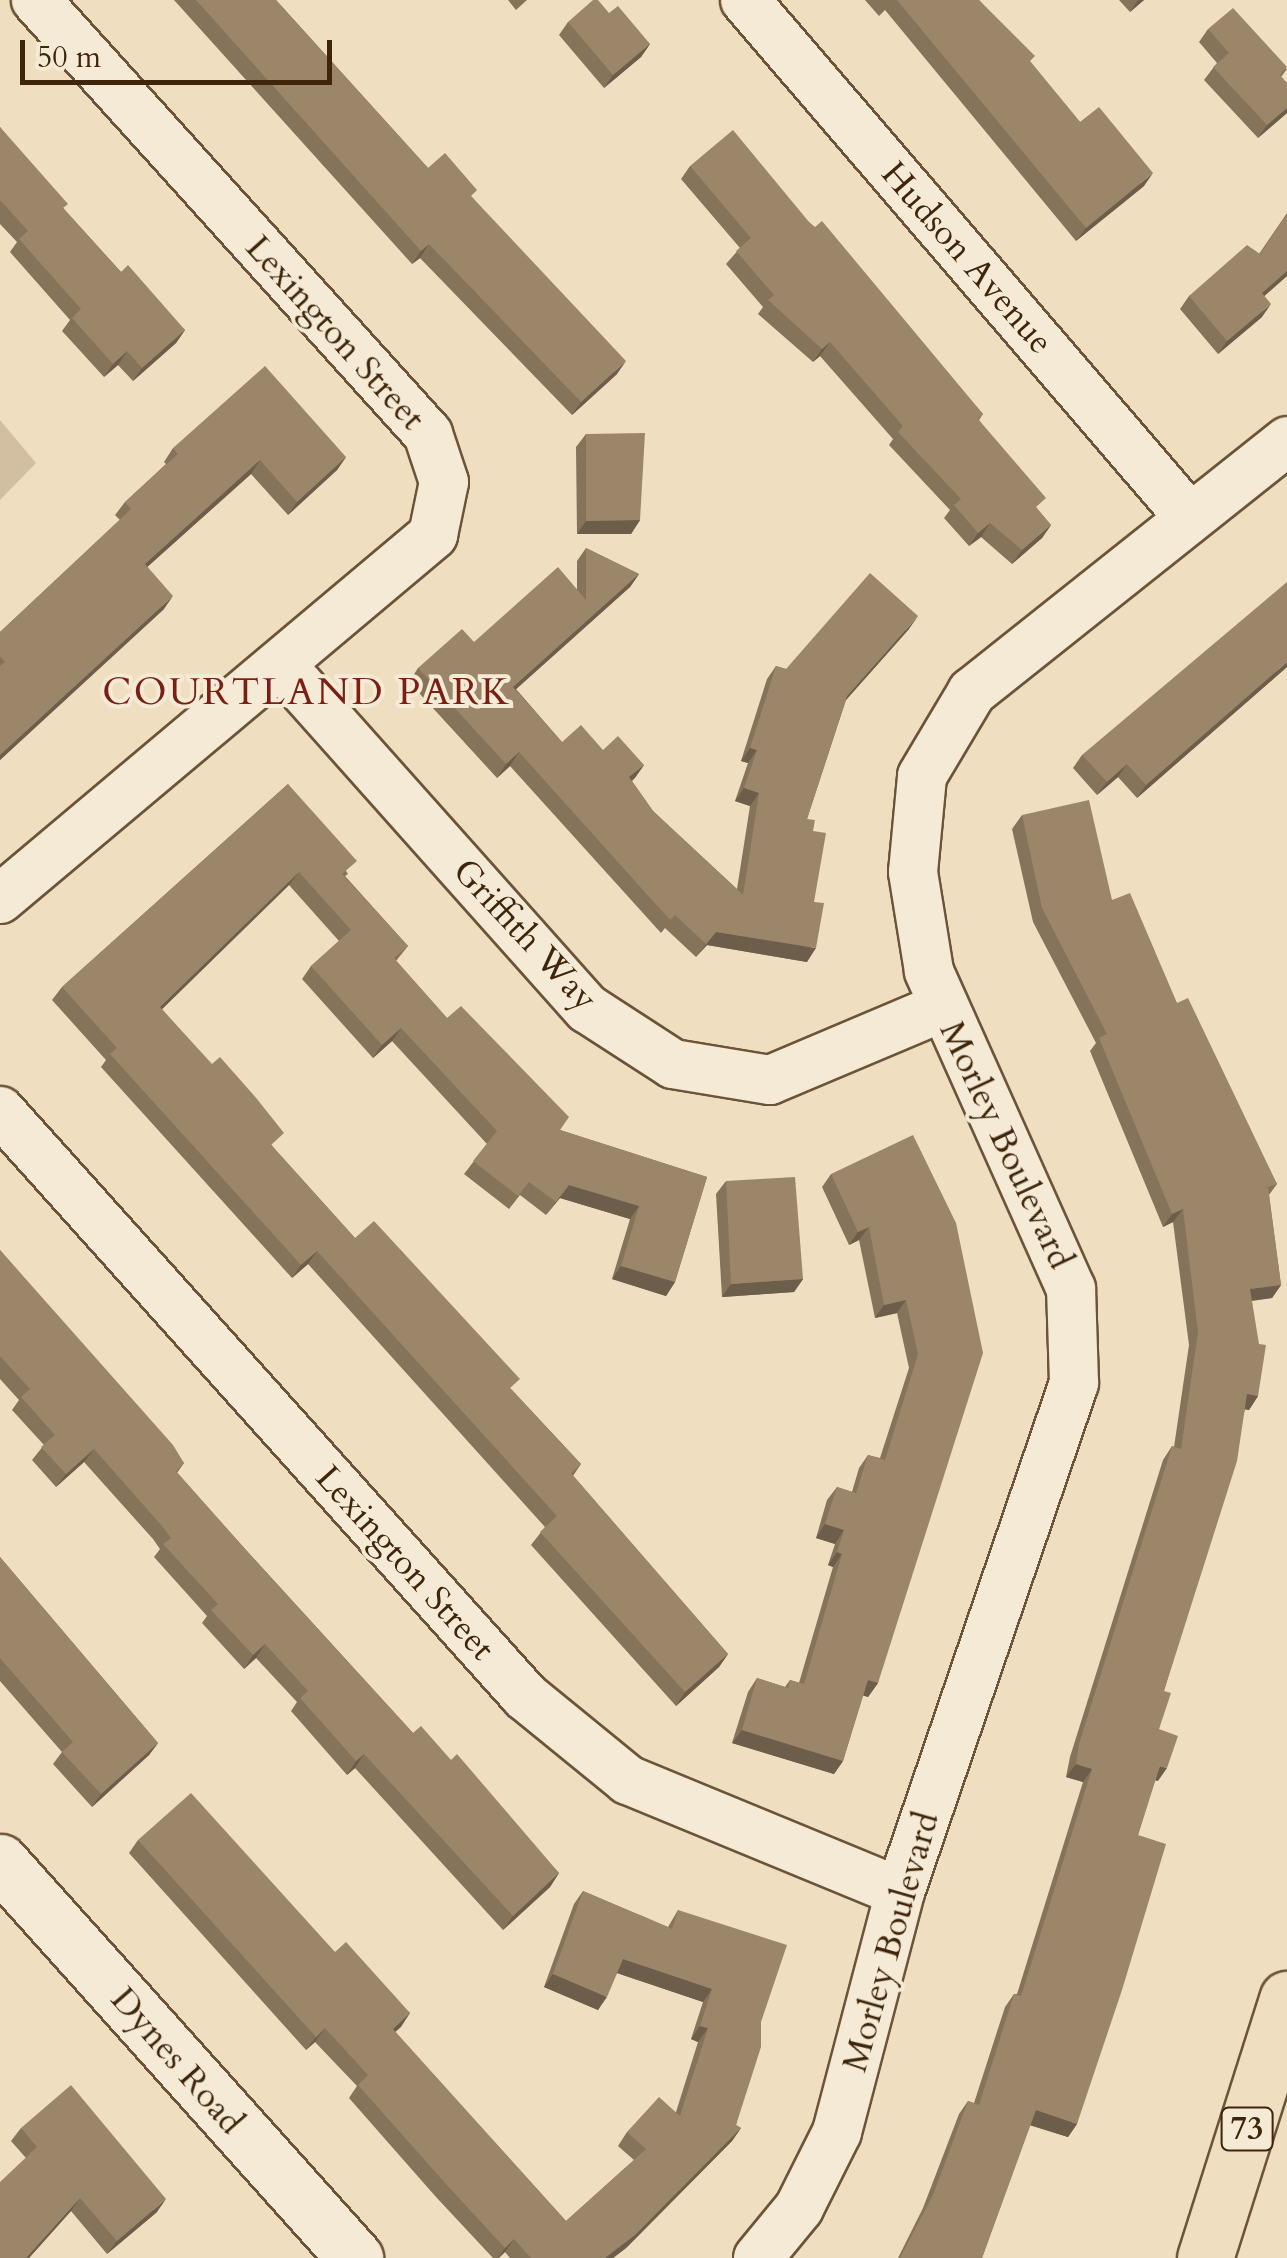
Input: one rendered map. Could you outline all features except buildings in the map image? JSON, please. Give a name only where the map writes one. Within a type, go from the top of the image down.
[{"type":"main road","name":"73","points":[[1205,2258],[1287,1999]]},
{"type":"street","name":"Lexington Street","points":[[0,898],[434,535],[444,482],[428,434],[36,0]]},
{"type":"street","name":"Hudson Avenue","points":[[745,0],[1189,517]]},
{"type":"street","name":"Morley Boulevard","points":[[758,2258],[799,2208],[837,2132],[900,1892],[1074,1384],[1071,1289],[929,971],[913,872],[922,776],[972,692],[1287,442]]},
{"type":"street","name":"Griffith Way","points":[[281,665],[588,1009],[673,1064],[770,1080],[942,1007]]},
{"type":"street","name":"Lexington Street","points":[[0,1111],[525,1696],[628,1780],[900,1892]]},
{"type":"street","name":"Dynes Road","points":[[0,1862],[355,2258]]},
{"type":"shaded area","points":[[0,420],[36,463],[0,500]]},
{"type":"district","name":"COURTLAND PARK","points":[[307,693]]}]
